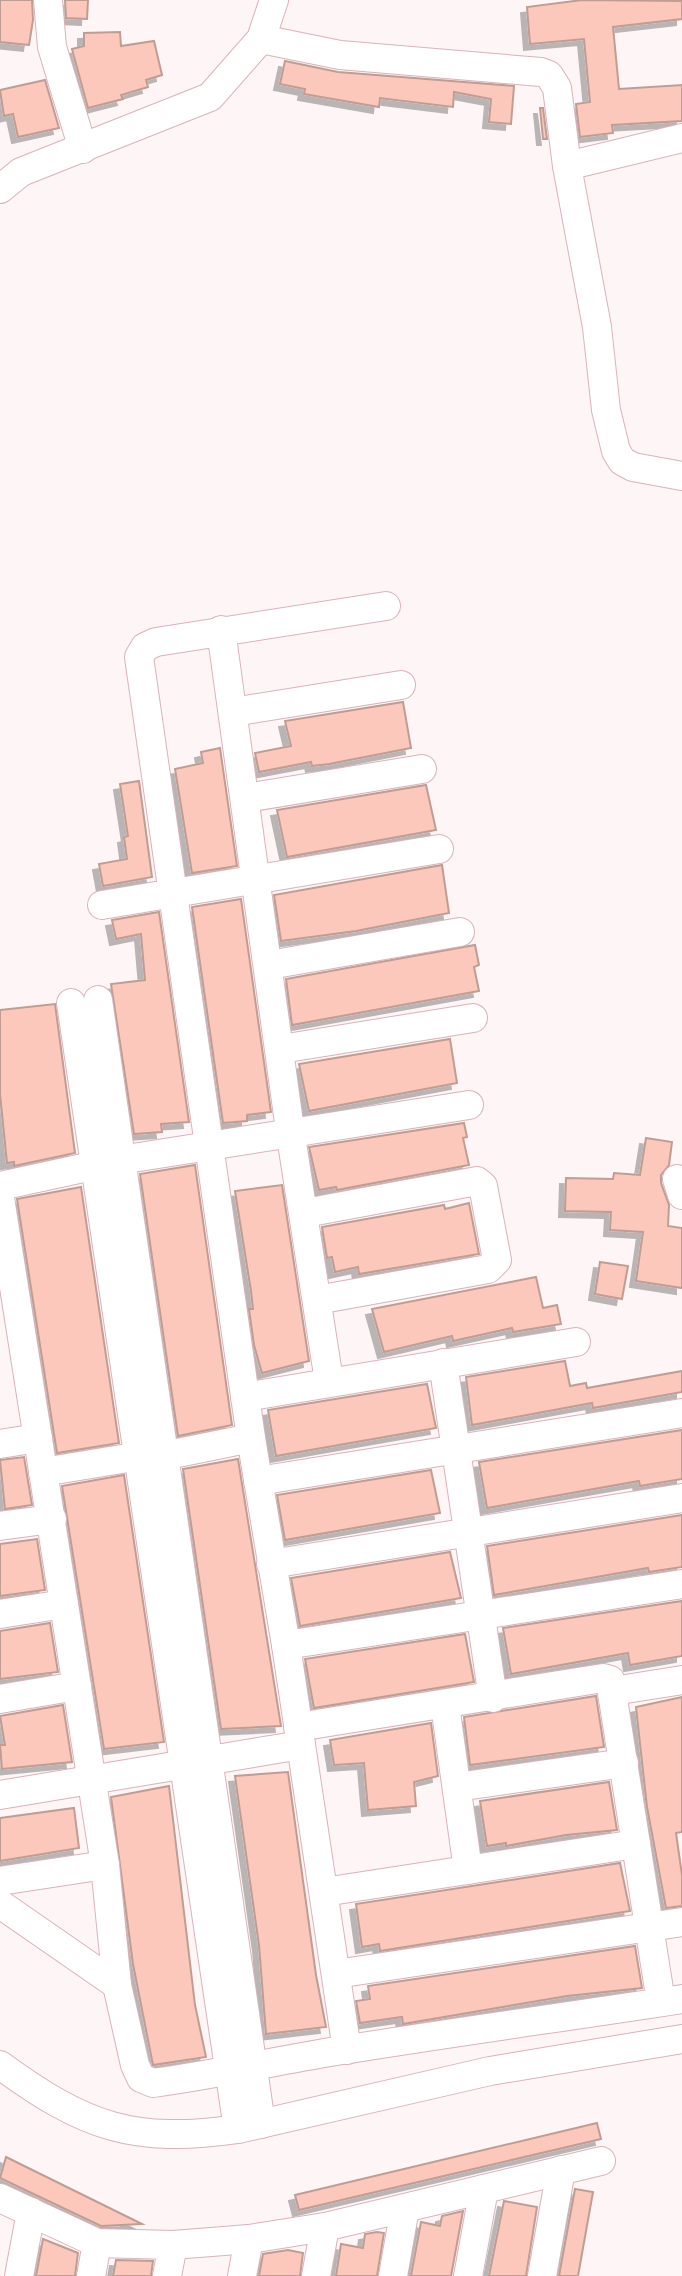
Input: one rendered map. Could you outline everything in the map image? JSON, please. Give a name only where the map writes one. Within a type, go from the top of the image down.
[{"type":"street","points":[[48,0],[52,47],[83,149]]},
{"type":"street","points":[[0,189],[22,172],[210,97],[261,39],[274,0]]},
{"type":"street","points":[[261,39],[340,55],[545,73],[557,88],[567,166],[597,327],[606,410],[616,451],[622,461],[633,467],[682,476]]},
{"type":"street","points":[[567,166],[682,138]]},
{"type":"street","points":[[347,2050],[286,1645],[251,1438],[139,657],[151,643],[386,606]]},
{"type":"street","points":[[222,631],[290,1130],[329,1381]]},
{"type":"street","points":[[233,712],[401,685]]},
{"type":"street","points":[[246,798],[422,769]]},
{"type":"street","points":[[102,905],[439,849]]},
{"type":"street","points":[[269,965],[460,932]]},
{"type":"street","points":[[84,1002],[250,2126]]},
{"type":"street","points":[[281,1049],[472,1018]]},
{"type":"street","points":[[0,1186],[108,1162],[290,1130],[469,1105]]},
{"type":"street","points":[[305,1213],[477,1181],[483,1186],[497,1261],[488,1269],[317,1300]]},
{"type":"street","points":[[0,1198],[12,1356],[38,1438],[52,1519],[64,1604],[91,1780],[105,1865],[117,1984],[135,2065],[141,2078],[153,2082],[672,2001],[649,1927],[611,1680],[603,1678],[445,1705],[300,1736],[197,1763],[91,1780],[0,1795]]},
{"type":"street","points":[[245,1397],[576,1342]]},
{"type":"street","points":[[443,1363],[494,1698]]},
{"type":"street","points":[[258,1481],[682,1413]]},
{"type":"street","points":[[0,1444],[38,1438]]},
{"type":"street","points":[[43,1472],[251,1438]]},
{"type":"street","points":[[271,1564],[682,1498]]},
{"type":"street","points":[[0,1526],[52,1519]]},
{"type":"street","points":[[286,1645],[682,1584]]},
{"type":"street","points":[[0,1614],[64,1604]]},
{"type":"street","points":[[613,1691],[682,1680]]},
{"type":"street","points":[[0,1699],[77,1686]]},
{"type":"street","points":[[445,1705],[468,1870]]},
{"type":"street","points":[[457,1787],[624,1763]]},
{"type":"street","points":[[324,1892],[636,1844]]},
{"type":"street","points":[[0,1881],[105,1865]]},
{"type":"street","points":[[0,1904],[117,1984]]},
{"type":"street","points":[[336,1974],[682,1922]]},
{"type":"street","points":[[0,2065],[65,2109],[115,2129],[158,2134],[199,2134],[250,2126],[489,2071],[682,2039]]},
{"type":"street","points":[[0,2198],[97,2244],[173,2245],[249,2239],[325,2227],[601,2161]]},
{"type":"street","points":[[542,2276],[561,2170]]},
{"type":"street","points":[[468,2276],[484,2189]]},
{"type":"street","points":[[393,2276],[405,2208]]},
{"type":"street","points":[[19,2276],[31,2212]]},
{"type":"street","points":[[316,2276],[325,2227]]},
{"type":"street","points":[[242,2276],[249,2239]]},
{"type":"street","points":[[91,2276],[97,2244]]},
{"type":"street","points":[[167,2276],[173,2245]]},
{"type":"building","points":[[0,0],[32,0],[33,20],[29,45],[0,42]]},
{"type":"building","points":[[65,0],[88,0],[87,19],[66,18]]},
{"type":"building","points":[[582,0],[682,1],[682,19],[613,27],[619,89],[682,85],[682,121],[612,125],[613,133],[580,137],[576,104],[590,102],[584,39],[530,44],[527,7]]},
{"type":"building","points":[[120,32],[121,46],[154,41],[162,75],[146,80],[148,87],[121,95],[123,99],[88,108],[72,49],[84,46],[84,33]]},
{"type":"building","points":[[285,61],[338,72],[514,86],[511,124],[489,122],[491,99],[454,92],[453,107],[380,98],[379,107],[304,94],[305,89],[280,84]]},
{"type":"building","points":[[45,80],[59,128],[18,137],[13,114],[4,116],[0,90]]},
{"type":"building","points":[[540,108],[543,108],[547,139],[543,139]]},
{"type":"building","points":[[403,702],[411,748],[329,764],[312,766],[311,762],[259,772],[255,753],[291,746],[285,721]]},
{"type":"building","points":[[220,748],[237,866],[192,873],[175,769],[203,763],[201,752]]},
{"type":"building","points":[[139,781],[152,877],[103,886],[99,864],[127,859],[124,837],[128,836],[120,784]]},
{"type":"building","points":[[426,785],[436,830],[287,857],[277,810]]},
{"type":"building","points":[[442,865],[449,913],[356,931],[281,941],[274,895]]},
{"type":"building","points":[[241,899],[271,1112],[247,1115],[247,1121],[223,1123],[192,907]]},
{"type":"building","points":[[159,912],[189,1122],[161,1124],[162,1132],[134,1134],[111,984],[145,980],[141,934],[116,939],[112,920]]},
{"type":"building","points":[[475,945],[479,965],[474,967],[479,991],[292,1025],[286,979]]},
{"type":"building","points":[[55,1004],[75,1153],[14,1166],[14,1162],[7,1163],[0,1094],[0,1010]]},
{"type":"building","points":[[450,1039],[457,1083],[309,1111],[299,1064]]},
{"type":"building","points":[[464,1123],[467,1137],[463,1138],[469,1165],[337,1190],[336,1187],[319,1190],[309,1147]]},
{"type":"building","points":[[646,1138],[672,1142],[669,1165],[661,1175],[661,1183],[669,1205],[668,1226],[682,1228],[682,1288],[636,1281],[643,1232],[610,1230],[611,1212],[565,1211],[566,1178],[613,1179],[614,1173],[640,1175]]},
{"type":"building","points":[[195,1165],[232,1425],[178,1436],[140,1174]]},
{"type":"building","points":[[282,1185],[309,1361],[262,1373],[254,1345],[249,1309],[253,1309],[251,1291],[235,1191]]},
{"type":"building","points":[[81,1187],[119,1443],[57,1453],[17,1199]]},
{"type":"building","points":[[469,1203],[479,1254],[359,1274],[358,1267],[335,1272],[332,1257],[327,1258],[322,1227]]},
{"type":"building","points":[[600,1262],[628,1266],[622,1299],[595,1294]]},
{"type":"building","points":[[536,1277],[543,1308],[557,1305],[561,1324],[513,1332],[512,1328],[453,1341],[452,1336],[384,1352],[372,1309]]},
{"type":"building","points":[[565,1361],[570,1386],[586,1383],[587,1388],[682,1371],[682,1392],[593,1408],[592,1403],[472,1425],[466,1377]]},
{"type":"building","points":[[427,1384],[436,1428],[276,1456],[268,1410]]},
{"type":"building","points":[[682,1430],[682,1479],[640,1486],[639,1481],[487,1508],[479,1462]]},
{"type":"building","points":[[24,1457],[32,1505],[5,1509],[0,1460]]},
{"type":"building","points":[[238,1459],[281,1726],[221,1729],[183,1469]]},
{"type":"building","points":[[431,1470],[440,1513],[285,1540],[277,1495]]},
{"type":"building","points":[[124,1475],[164,1742],[104,1749],[62,1486]]},
{"type":"building","points":[[682,1515],[682,1567],[649,1572],[648,1568],[494,1595],[487,1546]]},
{"type":"building","points":[[37,1539],[45,1590],[0,1596],[0,1544]]},
{"type":"building","points":[[450,1552],[461,1598],[300,1626],[291,1578]]},
{"type":"building","points":[[682,1601],[682,1656],[630,1665],[628,1653],[511,1674],[503,1628]]},
{"type":"building","points":[[50,1623],[58,1672],[0,1679],[0,1631]]},
{"type":"building","points":[[465,1634],[474,1682],[314,1708],[305,1659]]},
{"type":"building","points":[[596,1696],[604,1747],[470,1765],[464,1717]]},
{"type":"building","points":[[682,1697],[682,1832],[676,1833],[682,1875],[682,1906],[666,1908],[647,1807],[636,1707]]},
{"type":"building","points":[[63,1705],[72,1762],[2,1769],[0,1745],[5,1745],[0,1716]]},
{"type":"building","points":[[431,1723],[438,1776],[414,1782],[416,1806],[368,1810],[364,1763],[334,1765],[330,1740]]},
{"type":"building","points":[[288,1772],[316,1975],[326,2027],[266,2034],[259,1945],[235,1776]]},
{"type":"building","points":[[609,1782],[617,1830],[566,1835],[506,1846],[506,1843],[487,1846],[480,1801]]},
{"type":"building","points":[[169,1786],[195,2005],[206,2057],[153,2065],[133,1964],[111,1797]]},
{"type":"building","points":[[74,1808],[79,1848],[0,1861],[0,1818]]},
{"type":"building","points":[[620,1863],[630,1911],[380,1951],[379,1944],[362,1947],[356,1904]]},
{"type":"building","points":[[635,1946],[642,1988],[567,1996],[403,2024],[402,2017],[360,2023],[356,2001],[370,1999],[368,1986]]},
{"type":"building","points":[[597,2123],[601,2139],[299,2210],[295,2195]]},
{"type":"building","points":[[6,2157],[142,2224],[101,2226],[0,2178]]},
{"type":"building","points":[[575,2189],[593,2192],[578,2276],[559,2276]]},
{"type":"building","points":[[504,2201],[537,2207],[526,2276],[489,2276]]},
{"type":"building","points":[[463,2211],[451,2276],[411,2276],[421,2222],[440,2226],[442,2216]]},
{"type":"building","points":[[384,2233],[377,2276],[336,2276],[341,2244],[363,2248],[365,2234]]},
{"type":"building","points":[[43,2239],[78,2253],[75,2276],[36,2276]]},
{"type":"building","points":[[288,2250],[303,2253],[300,2276],[259,2276],[263,2254]]},
{"type":"building","points":[[116,2260],[153,2261],[151,2276],[113,2276]]}]
